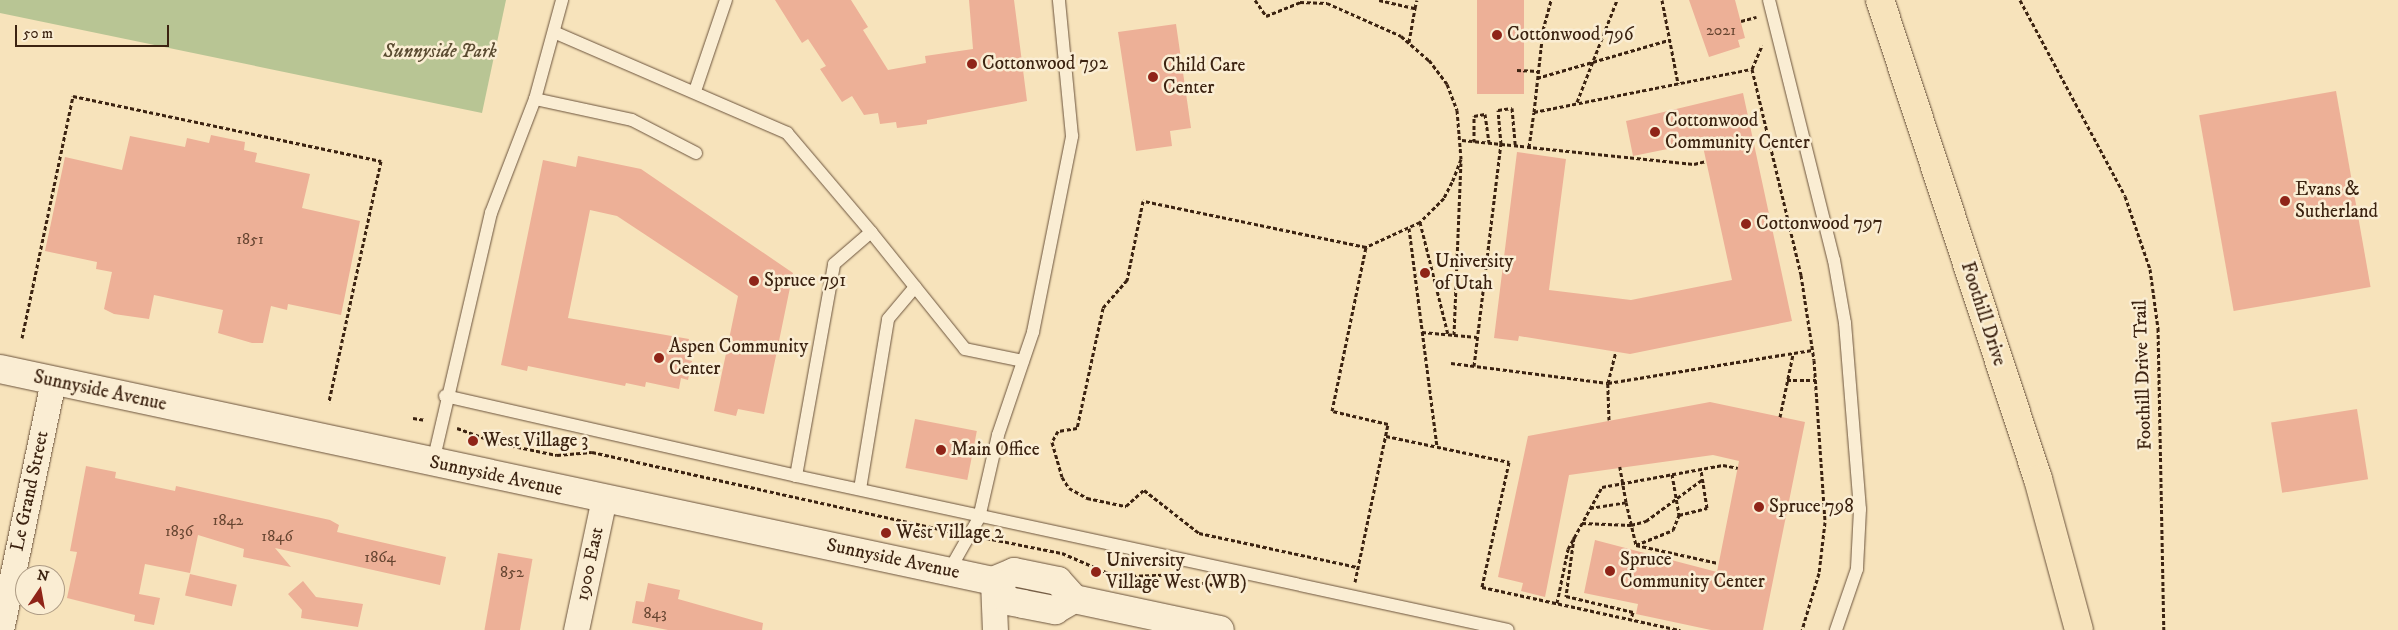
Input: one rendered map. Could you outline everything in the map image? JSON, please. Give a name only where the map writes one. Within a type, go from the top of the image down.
[{"type":"main road","name":"Foothill Drive","points":[[1880,0],[2038,480],[2079,630]]},
{"type":"main road","name":"Sunnyside Avenue","points":[[0,369],[949,571],[993,582]]},
{"type":"main road","points":[[993,582],[1014,572],[1058,581],[1074,599],[1220,630]]},
{"type":"street","name":"Le Grand Street","points":[[2,630],[53,381]]},
{"type":"street","name":"1900 East","points":[[576,630],[604,498]]},
{"type":"street","points":[[993,582],[995,630]]},
{"type":"lane","points":[[433,462],[445,396],[491,213],[535,99],[556,33],[562,0]]},
{"type":"lane","points":[[695,91],[726,0]]},
{"type":"lane","points":[[949,571],[979,518],[998,435],[1033,332],[1072,136],[1060,0]]},
{"type":"lane","points":[[1769,0],[1834,260],[1845,323],[1860,509],[1857,569],[1836,630]]},
{"type":"lane","points":[[556,33],[695,91],[788,133],[965,349],[1023,361]]},
{"type":"lane","points":[[535,99],[632,120],[696,153]]},
{"type":"lane","points":[[796,476],[834,264],[871,232]]},
{"type":"lane","points":[[860,489],[888,319],[915,287]]},
{"type":"lane","points":[[445,396],[860,489],[979,518],[1508,630]]},
{"type":"path","points":[[1255,0],[1266,16],[1300,2],[1327,3],[1408,42],[1446,84],[1457,110],[1462,140],[1454,335]]},
{"type":"path","points":[[1378,0],[1415,8]]},
{"type":"path","points":[[1408,42],[1417,0]]},
{"type":"path","points":[[1529,147],[1538,70],[1551,0]]},
{"type":"path","points":[[1577,103],[1617,0]]},
{"type":"path","points":[[1662,0],[1678,84]]},
{"type":"path","name":"Foothill Drive Trail","points":[[2020,0],[2125,196],[2150,269],[2158,328],[2164,630]]},
{"type":"path","points":[[1741,21],[1756,17],[1759,26]]},
{"type":"path","points":[[1537,78],[1592,64],[1669,40]]},
{"type":"path","points":[[1534,112],[1752,69],[1759,59],[1762,41]]},
{"type":"path","points":[[1752,69],[1802,276],[1816,380],[1824,522],[1819,573],[1802,630]]},
{"type":"path","points":[[1517,70],[1538,70]]},
{"type":"path","points":[[22,338],[74,96],[381,161],[329,402]]},
{"type":"path","points":[[1474,366],[1501,144],[1498,110],[1512,108],[1515,146]]},
{"type":"path","points":[[1474,142],[1474,116],[1486,114],[1488,143]]},
{"type":"path","points":[[1462,140],[1694,164],[1706,160]]},
{"type":"path","points":[[1358,566],[1199,533],[1144,490],[1126,506],[1087,498],[1066,482],[1052,442],[1058,431],[1077,428],[1104,308],[1127,280],[1143,201],[1366,247],[1420,222],[1444,198],[1461,159]]},
{"type":"path","points":[[1420,222],[1448,334]]},
{"type":"path","points":[[1409,228],[1437,446]]},
{"type":"path","points":[[1352,598],[1388,424],[1332,411],[1366,247]]},
{"type":"path","points":[[1422,332],[1477,337]]},
{"type":"path","points":[[1452,363],[1608,383],[1812,350]]},
{"type":"path","points":[[1610,420],[1608,383],[1616,352]]},
{"type":"path","points":[[1780,417],[1793,354]]},
{"type":"path","points":[[1787,380],[1816,380]]},
{"type":"path","points":[[413,418],[425,419]]},
{"type":"path","points":[[463,430],[507,445],[557,455],[592,452],[951,531]]},
{"type":"path","points":[[1386,436],[1509,462],[1482,587],[1680,630]]},
{"type":"path","points":[[1557,603],[1568,549],[1602,487],[1723,465],[1738,468]]},
{"type":"path","points":[[1620,467],[1636,545]]},
{"type":"path","points":[[1679,515],[1707,508],[1701,469]]},
{"type":"path","points":[[1636,545],[1674,530],[1679,515],[1672,474]]},
{"type":"path","points":[[1582,523],[1631,525],[1646,521],[1703,479]]},
{"type":"path","points":[[1590,508],[1626,502]]},
{"type":"path","points":[[1574,537],[1566,596],[1633,612],[1631,619]]},
{"type":"path","points":[[985,538],[1062,553],[1108,573],[1126,576],[1164,574],[1222,587]]},
{"type":"path","points":[[1636,545],[1718,563]]},
{"type":"green space","name":"Sunnyside Park","points":[[0,0],[506,0],[482,113],[0,13]]},
{"type":"building","name":"Cottonwood 792","points":[[775,0],[851,0],[868,27],[863,30],[888,70],[926,63],[925,56],[973,49],[969,0],[1014,0],[1027,101],[927,120],[927,124],[897,128],[896,122],[880,124],[878,113],[864,115],[852,96],[842,102],[820,69],[826,66],[808,39],[802,43]]},
{"type":"building","name":"Cottonwood 796","points":[[1477,0],[1524,0],[1524,94],[1477,94]]},
{"type":"building","points":[[1689,0],[1735,0],[1745,38],[1738,40],[1740,47],[1709,57]]},
{"type":"building","name":"Child Care Center","points":[[1176,24],[1191,128],[1170,131],[1172,146],[1136,151],[1118,32]]},
{"type":"building","name":"Evans & Sutherland","points":[[2336,91],[2371,287],[2234,311],[2199,115]]},
{"type":"building","name":"Cottonwood 797","points":[[1743,93],[1792,321],[1630,354],[1519,336],[1518,341],[1494,338],[1517,152],[1566,159],[1549,290],[1631,300],[1732,280],[1702,142],[1633,156],[1626,121]]},
{"type":"building","points":[[211,135],[245,142],[244,150],[257,153],[255,162],[310,174],[302,208],[360,221],[341,315],[288,304],[287,310],[271,306],[263,343],[252,343],[218,333],[223,310],[154,295],[149,319],[114,314],[104,309],[112,272],[96,269],[97,262],[45,251],[65,157],[122,170],[130,136],[185,147],[187,138],[209,143]]},
{"type":"building","name":"Spruce 791","points":[[578,156],[641,169],[793,273],[764,414],[738,409],[736,416],[714,411],[738,296],[617,216],[590,210],[568,318],[689,339],[685,359],[692,361],[688,380],[681,378],[679,389],[646,382],[645,387],[626,383],[625,386],[528,366],[527,371],[501,365],[543,160],[576,167]]},
{"type":"building","name":"Spruce 798","points":[[1710,402],[1805,422],[1763,630],[1711,630],[1636,614],[1638,604],[1584,593],[1595,540],[1717,572],[1739,461],[1713,455],[1569,475],[1545,597],[1521,591],[1523,583],[1498,577],[1528,436]]},
{"type":"building","points":[[2357,409],[2368,479],[2282,493],[2271,423]]},
{"type":"building","name":"Main Office","points":[[915,419],[977,431],[967,480],[905,468]]},
{"type":"building","points":[[86,466],[116,472],[115,478],[175,491],[176,486],[330,520],[339,525],[337,532],[446,557],[440,585],[275,548],[291,567],[243,557],[244,549],[198,535],[190,573],[145,564],[139,594],[160,598],[154,625],[134,621],[135,615],[67,598],[77,552],[70,551]]},
{"type":"building","points":[[498,553],[532,559],[520,630],[484,630]]},
{"type":"building","points":[[190,574],[237,585],[232,606],[185,595]]},
{"type":"building","points":[[303,581],[316,597],[363,604],[358,627],[301,618],[302,610],[288,594]]},
{"type":"building","points":[[648,583],[680,590],[678,599],[763,623],[762,630],[668,630],[632,623],[636,601],[644,602]]},
{"type":"place","name":"Cottonwood 796","points":[[1497,35]]},
{"type":"place","name":"Cottonwood 792","points":[[972,64]]},
{"type":"place","name":"Child Care Center","points":[[1153,77]]},
{"type":"place","name":"Cottonwood Community Center","points":[[1655,132]]},
{"type":"place","name":"Evans & Sutherland","points":[[2285,201]]},
{"type":"place","name":"Cottonwood 797","points":[[1746,224]]},
{"type":"place","name":"University of Utah","points":[[1425,273]]},
{"type":"place","name":"Spruce 791","points":[[754,281]]},
{"type":"place","name":"Aspen Community Center","points":[[659,358]]},
{"type":"place","name":"West Village 3","points":[[473,441]]},
{"type":"place","name":"Main Office","points":[[941,450]]},
{"type":"place","name":"Spruce 798","points":[[1759,507]]},
{"type":"place","name":"West Village 2","points":[[886,533]]},
{"type":"place","name":"Spruce Community Center","points":[[1610,571]]},
{"type":"place","name":"University Village West (WB)","points":[[1096,572]]}]
